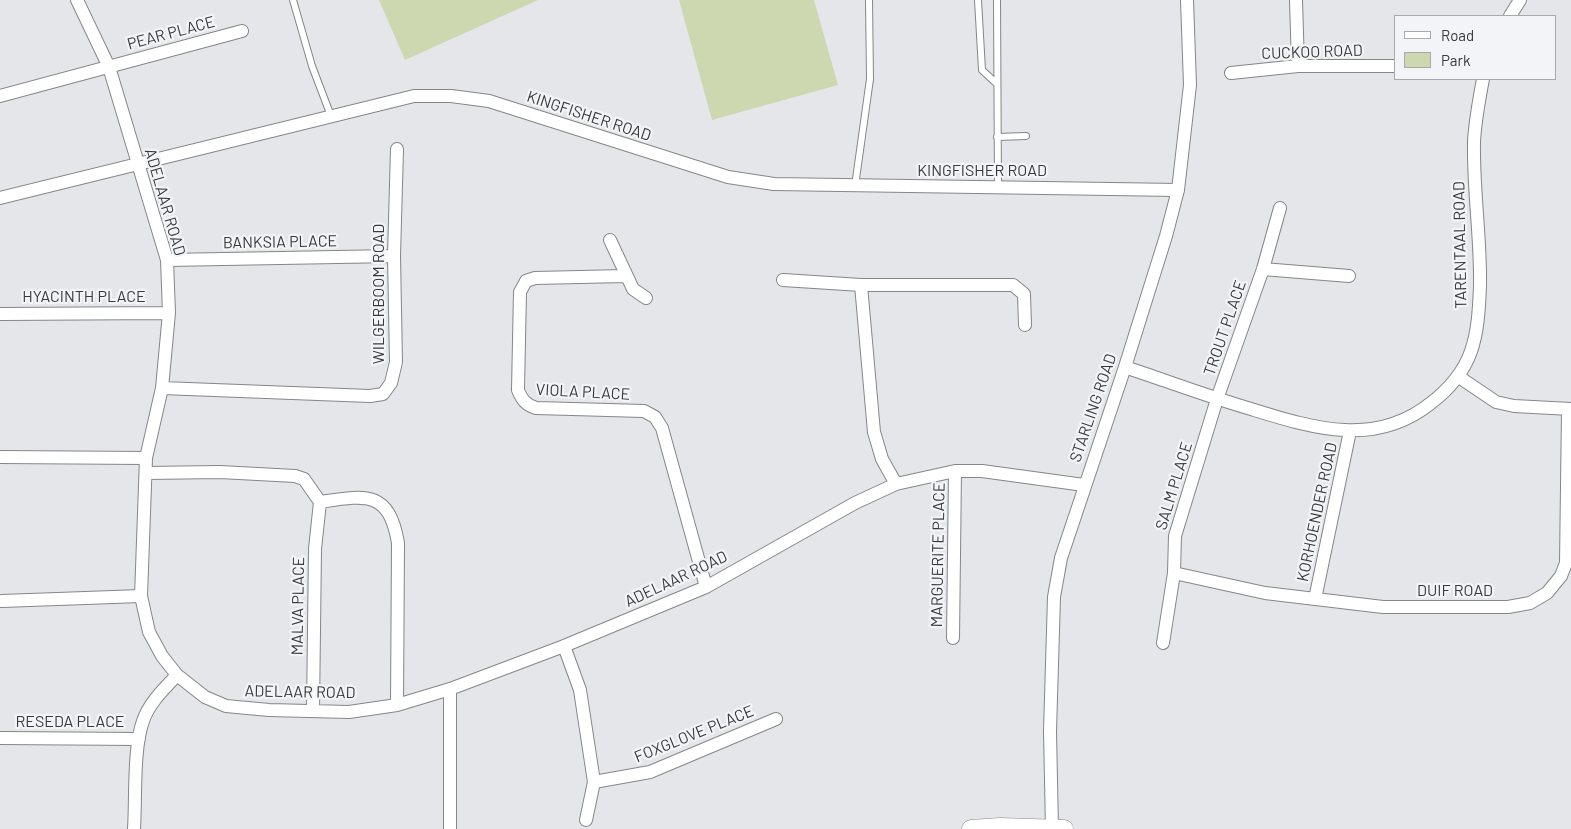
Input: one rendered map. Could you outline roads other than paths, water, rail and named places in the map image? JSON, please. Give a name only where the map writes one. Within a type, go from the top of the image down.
[{"type":"street","name":"ADELAAR ROAD","points":[[77,0],[109,67],[167,260],[169,313],[162,388],[146,458],[141,596],[149,632],[162,656],[177,675],[205,697],[226,706],[269,710],[349,712],[397,705],[450,689],[564,646],[706,587],[855,503],[896,484],[955,471],[982,471],[1084,485]]},
{"type":"street","name":"STARLING ROAD","points":[[1052,829],[1050,731],[1054,597],[1061,558],[1125,366],[1166,236],[1178,190],[1190,84],[1187,0]]},
{"type":"street","points":[[1296,0],[1298,66]]},
{"type":"street","points":[[1511,15],[1520,0]]},
{"type":"street","name":"PEAR PLACE","points":[[0,96],[242,30]]},
{"type":"street","name":"CUCKOO ROAD","points":[[1230,73],[1298,66],[1394,66]]},
{"type":"street","name":"TARENTAAL ROAD","points":[[1125,366],[1217,399],[1311,427],[1350,431],[1377,428],[1401,423],[1420,412],[1459,377],[1468,363],[1473,347],[1480,287],[1474,143],[1476,114],[1483,80]]},
{"type":"street","name":"KINGFISHER ROAD","points":[[0,198],[414,96],[470,98],[489,101],[728,177],[774,184],[998,188],[1096,187],[1178,190]]},
{"type":"street","name":"WILGERBOOM ROAD","points":[[162,388],[370,396],[383,394],[391,383],[396,362],[394,256],[397,149]]},
{"type":"street","name":"TROUT PLACE","points":[[1217,399],[1263,268],[1280,208]]},
{"type":"street","points":[[610,240],[625,276],[635,292],[646,298]]},
{"type":"street","name":"BANKSIA PLACE","points":[[167,260],[394,256]]},
{"type":"street","name":"TROUT PLACE","points":[[1263,268],[1349,276]]},
{"type":"street","name":"VIOLA PLACE","points":[[625,276],[536,278],[523,285],[520,292],[518,390],[528,406],[536,408],[644,411],[655,417],[662,428],[706,587]]},
{"type":"street","points":[[783,280],[861,285],[1003,283],[1013,285],[1024,294],[1025,325]]},
{"type":"street","points":[[861,285],[874,432],[882,459],[896,484]]},
{"type":"street","name":"HYACINTH PLACE","points":[[0,314],[169,313]]},
{"type":"street","points":[[1459,377],[1496,402],[1514,406],[1570,409]]},
{"type":"street","name":"SALM PLACE","points":[[1163,643],[1174,573],[1175,536],[1217,399]]},
{"type":"street","name":"DUIF ROAD","points":[[1174,573],[1265,593],[1383,607],[1508,607],[1530,603],[1547,593],[1560,576],[1566,563],[1568,550],[1570,409]]},
{"type":"street","name":"KORHOENDER ROAD","points":[[1315,599],[1350,431]]},
{"type":"street","points":[[0,457],[146,458]]},
{"type":"street","name":"MARGUERITE PLACE","points":[[954,638],[955,471]]},
{"type":"street","points":[[146,473],[220,472],[301,477],[320,502],[370,498],[385,507],[392,516],[398,543],[397,705]]},
{"type":"street","name":"MALVA PLACE","points":[[313,711],[315,549],[320,502]]},
{"type":"street","points":[[2,601],[141,596]]},
{"type":"street","points":[[564,646],[580,690],[594,782],[586,820]]},
{"type":"street","points":[[134,829],[139,739],[143,720],[154,700],[177,675]]},
{"type":"street","points":[[450,689],[450,829]]},
{"type":"street","name":"FOXGLOVE PLACE","points":[[594,782],[650,772],[776,718]]},
{"type":"street","name":"RESEDA PLACE","points":[[0,738],[139,739]]},
{"type":"street","points":[[971,829],[1000,827],[1064,829]]},
{"type":"lane","points":[[293,0],[312,66],[332,116]]},
{"type":"lane","points":[[855,186],[870,79],[869,0]]},
{"type":"lane","points":[[978,0],[982,70],[997,84]]},
{"type":"lane","points":[[996,0],[998,188]]},
{"type":"lane","points":[[997,137],[1026,136]]}]
